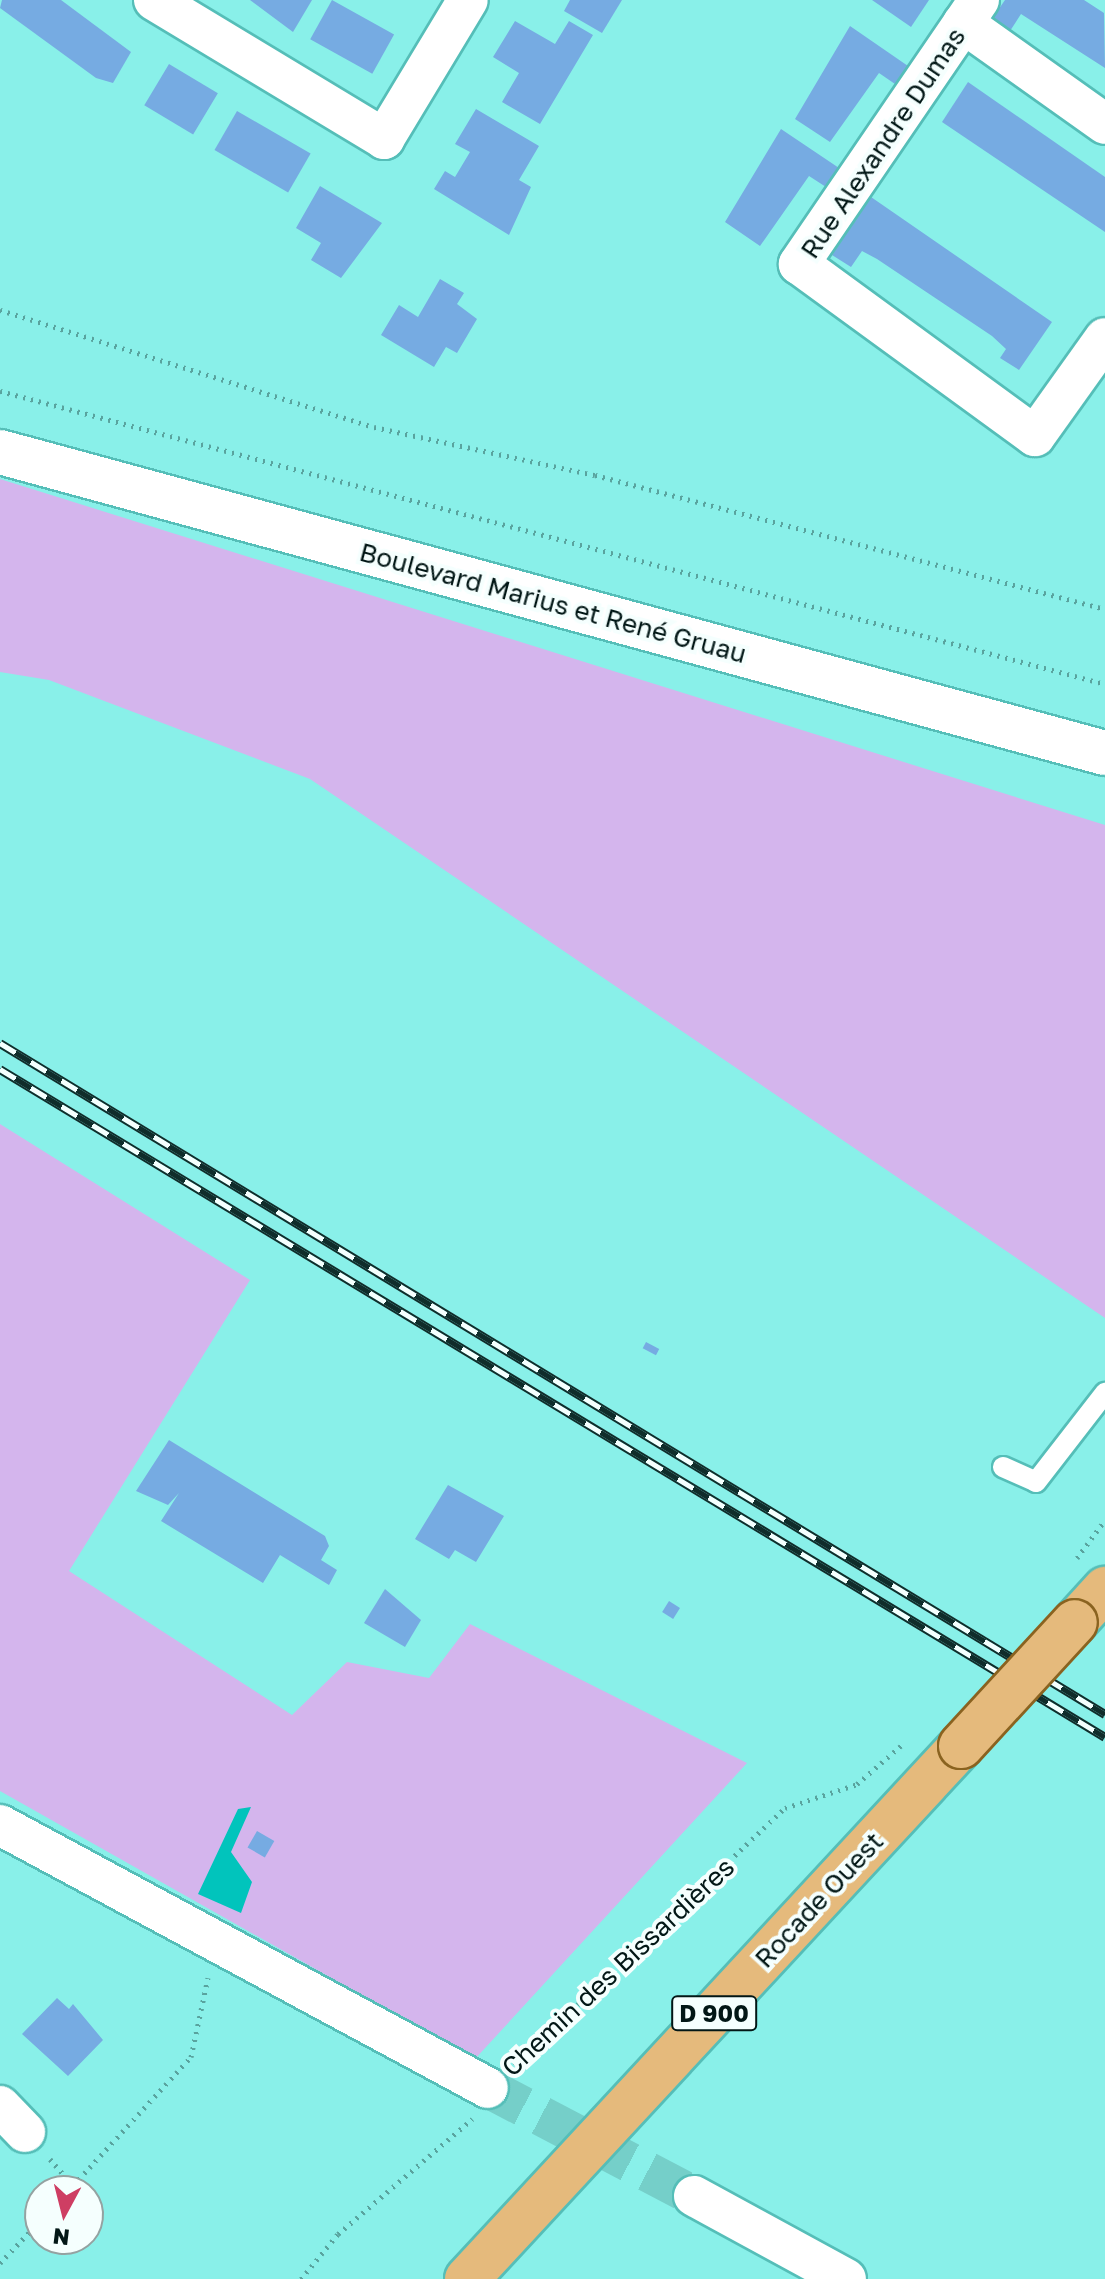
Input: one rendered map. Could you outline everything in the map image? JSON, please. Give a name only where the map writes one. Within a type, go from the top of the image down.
[{"type":"main road","name":"Boulevard Marius et René Gruau","points":[[0,452],[1105,753]]},
{"type":"main road","name":"Rocade Ouest","points":[[467,2279],[1105,1589]]},
{"type":"street","points":[[154,0],[384,139],[468,0]]},
{"type":"street","points":[[971,12],[1105,124]]},
{"type":"street","name":"Rue Alexandre Dumas","points":[[971,12],[799,264],[1035,436],[1105,338]]},
{"type":"street","name":"Chemin des Bissardières","points":[[0,1825],[211,1942],[488,2088]]},
{"type":"street","points":[[694,2196],[800,2269],[846,2279]]},
{"type":"lane","points":[[1003,1467],[1036,1482],[1105,1393]]},
{"type":"path","points":[[0,310],[374,427],[595,475],[1105,609]]},
{"type":"path","points":[[0,391],[1105,684]]},
{"type":"path","name":"Chemin des Bissardières","points":[[488,2088],[785,1808],[857,1784],[914,1735]]},
{"type":"path","points":[[83,2175],[191,2057],[211,1942]]},
{"type":"path","points":[[301,2279],[338,2234],[469,2126],[488,2088]]},
{"type":"path","points":[[0,2263],[24,2238]]},
{"type":"shaded area","points":[[0,479],[1105,825],[1105,1318],[310,779],[49,680],[0,672]]},
{"type":"shaded area","points":[[0,1124],[250,1280],[69,1571],[292,1715],[347,1662],[429,1678],[470,1624],[747,1763],[475,2059],[0,1791]]},
{"type":"water","points":[[251,1807],[231,1852],[252,1882],[241,1913],[198,1894],[238,1809]]},
{"type":"building","points":[[2,0],[61,0],[131,52],[113,83],[96,78],[0,8]]},
{"type":"building","points":[[250,0],[312,0],[293,32]]},
{"type":"building","points":[[332,0],[394,34],[372,74],[310,39]]},
{"type":"building","points":[[570,0],[622,0],[602,33],[564,11]]},
{"type":"building","points":[[872,0],[929,0],[911,27]]},
{"type":"building","points":[[1005,0],[1084,0],[1104,13],[1105,68],[1021,14],[1010,31],[992,19]]},
{"type":"building","points":[[515,21],[555,44],[569,21],[593,35],[540,124],[502,102],[519,73],[493,57]]},
{"type":"building","points":[[850,26],[908,66],[895,84],[879,73],[830,142],[795,119]]},
{"type":"building","points":[[169,64],[218,93],[193,135],[144,105]]},
{"type":"building","points":[[968,82],[1105,177],[1105,232],[942,122]]},
{"type":"building","points":[[476,109],[539,146],[519,180],[531,187],[509,235],[434,189],[445,171],[455,177],[470,152],[455,144]]},
{"type":"building","points":[[237,111],[311,153],[288,192],[214,150]]},
{"type":"building","points":[[781,129],[839,168],[826,187],[809,176],[760,246],[725,222]]},
{"type":"building","points":[[320,186],[382,223],[341,278],[311,260],[321,243],[296,228]]},
{"type":"building","points":[[871,197],[1052,322],[1019,370],[1000,358],[1006,349],[992,336],[877,259],[862,251],[851,267],[832,255]]},
{"type":"building","points":[[440,279],[464,293],[457,304],[477,319],[457,353],[446,347],[434,367],[381,335],[399,305],[418,317]]},
{"type":"building","points":[[646,1342],[659,1349],[656,1355],[643,1348]]},
{"type":"building","points":[[169,1440],[325,1536],[329,1546],[321,1560],[337,1570],[329,1585],[280,1555],[263,1583],[161,1521],[179,1493],[168,1505],[136,1491]]},
{"type":"building","points":[[448,1485],[504,1516],[476,1562],[455,1550],[449,1559],[415,1539]]},
{"type":"building","points":[[385,1589],[421,1620],[405,1647],[364,1623]]},
{"type":"building","points":[[669,1601],[680,1608],[673,1619],[662,1612]]},
{"type":"building","points":[[257,1831],[274,1841],[265,1857],[248,1847]]},
{"type":"building","points":[[57,1998],[69,2009],[73,2004],[103,2040],[68,2076],[22,2034]]},
{"type":"tunnel","points":[[488,2088],[694,2196]]},
{"type":"railway","points":[[0,1043],[1105,1714]]},
{"type":"railway","points":[[0,1069],[1105,1737]]}]
